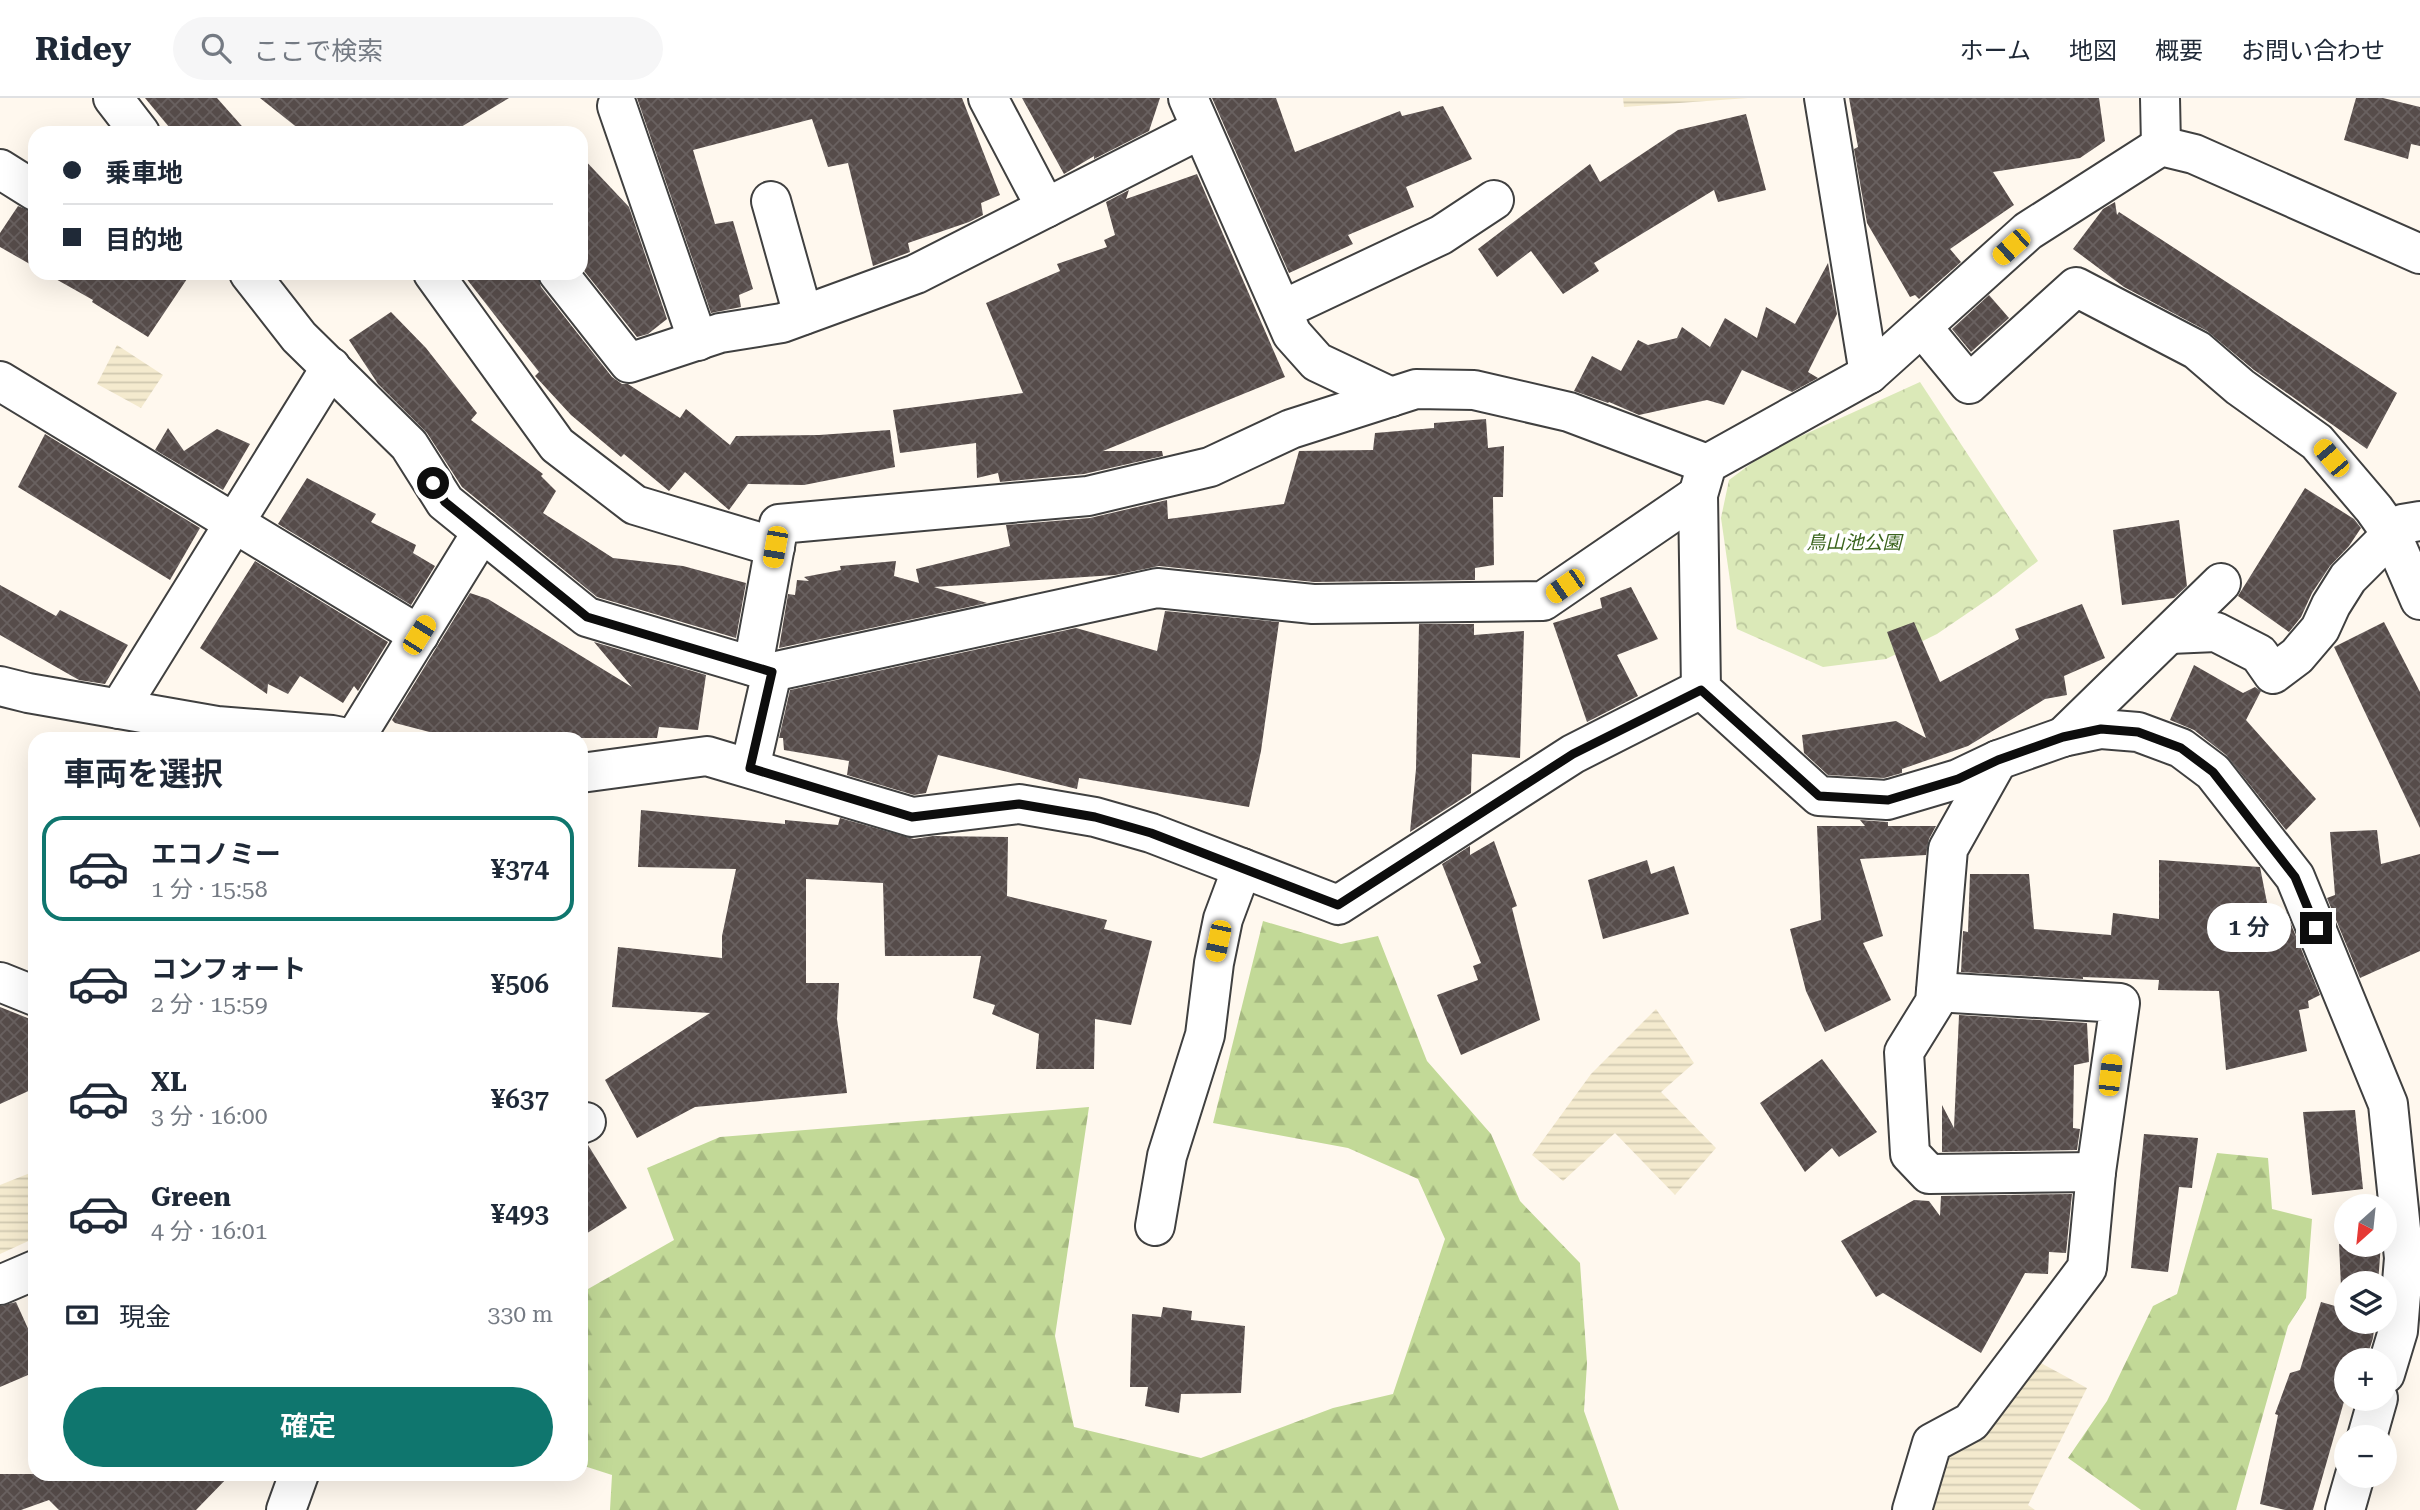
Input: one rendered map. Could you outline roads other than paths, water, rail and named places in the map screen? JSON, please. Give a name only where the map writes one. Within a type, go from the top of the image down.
[{"type":"street","points":[[113,98],[135,126]]},
{"type":"street","points":[[988,98],[1045,208]]},
{"type":"street","points":[[1824,98],[1869,374]]},
{"type":"street","points":[[2160,98],[2161,146]]},
{"type":"street","points":[[617,106],[698,341]]},
{"type":"street","points":[[564,280],[629,363],[720,333],[782,323],[916,274],[1045,208],[1195,113],[1292,334],[1317,362],[1391,397]]},
{"type":"street","points":[[254,280],[299,337],[409,445],[445,502],[587,617],[762,669],[1157,588],[1313,604],[1543,601],[1702,479],[1869,374],[2028,231],[2161,146],[2194,154],[2420,254]]},
{"type":"street","points":[[0,169],[28,187]]},
{"type":"street","points":[[1282,310],[1441,235],[1494,200]]},
{"type":"street","points":[[771,201],[803,315]]},
{"type":"street","points":[[438,280],[557,445],[635,505],[775,547]]},
{"type":"street","points":[[1922,327],[1969,384],[2076,287],[2197,350],[2240,387],[2317,442],[2374,509],[2406,527],[2420,600]]},
{"type":"street","points":[[119,709],[331,368]]},
{"type":"street","points":[[0,381],[419,635]]},
{"type":"street","points":[[750,768],[779,524],[1088,496],[1210,467],[1291,429],[1416,389],[1474,390],[1569,412],[1702,479]]},
{"type":"street","points":[[1702,479],[1701,690],[1819,796],[1888,800],[1958,779],[1998,760],[2063,737],[2101,729],[2138,732],[2181,748],[2213,772],[2295,877],[2388,1104],[2410,1221],[2398,1331],[2393,1348]]},
{"type":"street","points":[[2170,634],[2216,632],[2259,654],[2273,674],[2297,656],[2320,629],[2348,578],[2406,527]]},
{"type":"street","points":[[359,732],[482,532]]},
{"type":"street","points":[[2063,737],[2221,583]]},
{"type":"street","points":[[0,686],[119,709],[216,732]]},
{"type":"street","points":[[588,772],[707,756],[912,817],[1019,804],[1095,817],[1151,833],[1338,905],[1573,754],[1701,690]]},
{"type":"street","points":[[1998,760],[1948,849],[1935,1002],[1904,1052],[1910,1154],[1929,1174],[2096,1172]]},
{"type":"street","points":[[1155,1226],[1167,1156],[1205,1035],[1214,962],[1223,919],[1242,868]]},
{"type":"street","points":[[0,982],[28,993]]},
{"type":"street","points":[[1912,1510],[1933,1443],[1971,1422],[2087,1268],[2096,1172],[2120,1003],[1936,992]]},
{"type":"street","points":[[0,1285],[28,1273]]},
{"type":"street","points":[[286,1510],[296,1481]]},
{"type":"street","points":[[2345,1510],[2351,1488]]},
{"type":"park label","name":"鳥山池公園","points":[[1854,542]]}]
